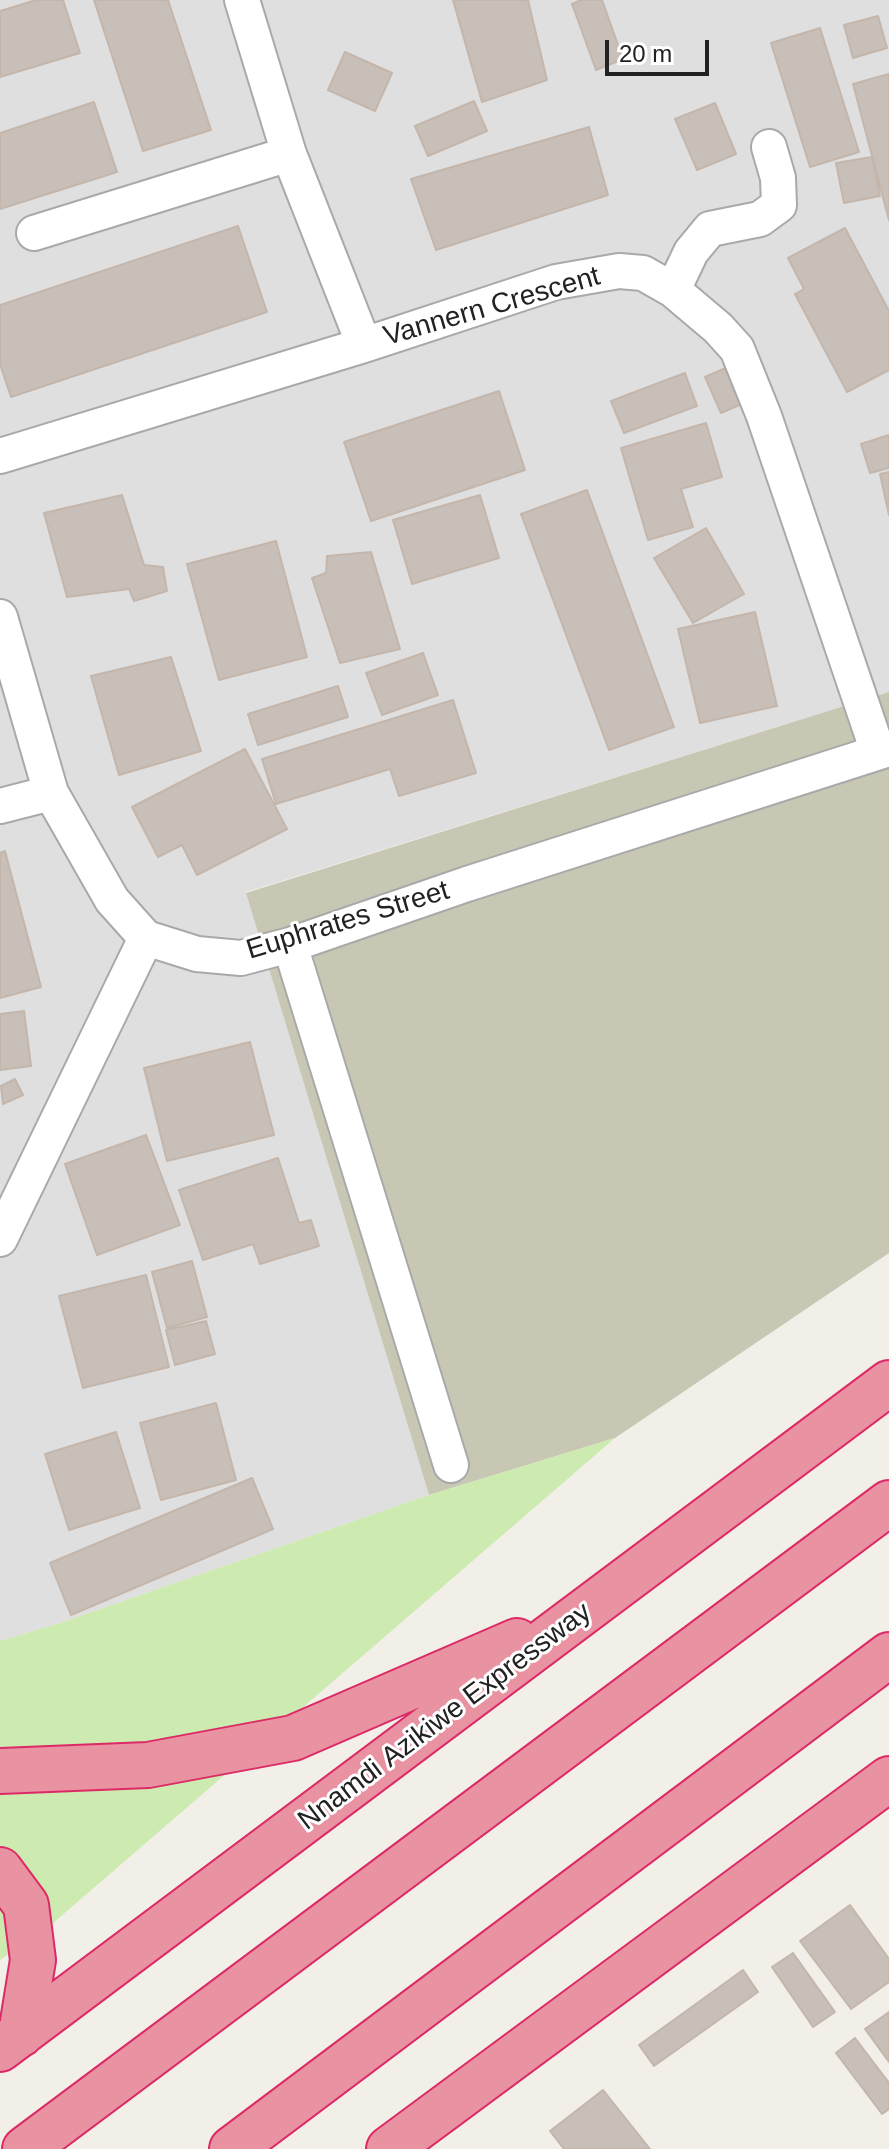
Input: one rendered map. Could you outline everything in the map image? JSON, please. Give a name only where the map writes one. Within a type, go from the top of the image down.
[{"type":"highway","name":"Nnamdi Azikiwe Expressway","points":[[10,2042],[889,1383]]},
{"type":"highway","points":[[25,2149],[889,1503]]},
{"type":"highway","points":[[0,1771],[148,1765],[293,1738],[582,1614]]},
{"type":"highway","points":[[232,2149],[889,1655]]},
{"type":"highway","points":[[389,2149],[889,1779]]},
{"type":"highway","points":[[0,1870],[26,1905],[33,1960],[10,2042]]},
{"type":"street","points":[[242,0],[289,154],[364,345]]},
{"type":"street","points":[[673,290],[691,252],[710,229],[760,219],[779,205],[778,178],[769,147]]},
{"type":"street","points":[[34,233],[289,154]]},
{"type":"street","name":"Vannern Crescent","points":[[0,456],[364,345],[556,282],[619,271],[643,273],[673,290],[718,328],[737,349],[884,750]]},
{"type":"street","points":[[0,617],[51,793],[112,900],[146,938],[0,1239]]},
{"type":"street","name":"Euphrates Street","points":[[146,938],[197,954],[241,958],[290,945],[482,879],[884,750]]},
{"type":"street","points":[[0,806],[51,793]]},
{"type":"street","points":[[290,945],[451,1465]]},
{"type":"shaded area","points":[[0,0],[889,0],[889,692],[246,892],[429,1495],[0,1641]]},
{"type":"shaded area","points":[[889,692],[889,1253],[615,1438],[429,1495],[246,893]]},
{"type":"green space","points":[[615,1438],[45,1930],[0,1960],[0,1641],[429,1495]]},
{"type":"building","points":[[36,0],[63,0],[80,53],[0,77],[0,11]]},
{"type":"building","points":[[94,0],[168,0],[211,130],[143,151]]},
{"type":"building","points":[[453,0],[528,0],[547,80],[482,102]]},
{"type":"building","points":[[581,0],[602,0],[623,59],[596,70],[572,4]]},
{"type":"building","points":[[878,16],[887,48],[853,58],[844,25]]},
{"type":"building","points":[[820,28],[859,152],[810,167],[771,43]]},
{"type":"building","points":[[345,52],[392,73],[375,111],[328,90]]},
{"type":"building","points":[[889,74],[889,220],[853,84]]},
{"type":"building","points":[[474,101],[487,131],[428,156],[415,126]]},
{"type":"building","points":[[94,102],[117,172],[0,209],[0,133]]},
{"type":"building","points":[[715,103],[736,154],[697,170],[675,119]]},
{"type":"building","points":[[589,127],[608,195],[436,250],[411,179]]},
{"type":"building","points":[[872,157],[880,196],[844,203],[836,163]]},
{"type":"building","points":[[238,226],[267,312],[11,397],[0,364],[0,305]]},
{"type":"building","points":[[845,228],[889,311],[889,370],[847,392],[795,294],[804,289],[788,258]]},
{"type":"building","points":[[728,367],[744,403],[721,413],[705,377]]},
{"type":"building","points":[[685,373],[697,406],[624,433],[611,401]]},
{"type":"building","points":[[499,391],[525,470],[371,521],[344,442]]},
{"type":"building","points":[[706,423],[722,477],[681,489],[693,527],[648,540],[621,448]]},
{"type":"building","points":[[889,435],[889,468],[870,473],[861,444]]},
{"type":"building","points":[[889,472],[889,515],[880,474]]},
{"type":"building","points":[[587,490],[674,727],[609,750],[521,514]]},
{"type":"building","points":[[122,495],[144,565],[163,567],[167,591],[134,601],[129,589],[67,597],[44,513]]},
{"type":"building","points":[[480,495],[499,558],[412,584],[393,520]]},
{"type":"building","points":[[706,528],[744,594],[693,623],[654,558]]},
{"type":"building","points":[[276,541],[307,657],[219,680],[187,564]]},
{"type":"building","points":[[371,552],[400,649],[340,663],[312,578],[326,573],[327,556]]},
{"type":"building","points":[[755,612],[777,706],[700,723],[678,629]]},
{"type":"building","points":[[423,653],[438,695],[382,715],[366,673]]},
{"type":"building","points":[[171,657],[201,751],[119,775],[91,676]]},
{"type":"building","points":[[338,686],[348,717],[258,745],[248,714]]},
{"type":"building","points":[[453,700],[476,773],[399,796],[390,769],[276,804],[262,759]]},
{"type":"building","points":[[245,749],[287,829],[197,875],[182,845],[158,857],[132,807]]},
{"type":"building","points":[[5,851],[41,987],[0,998],[0,853]]},
{"type":"building","points":[[24,1011],[31,1066],[0,1070],[0,1014]]},
{"type":"building","points":[[250,1042],[274,1135],[167,1161],[144,1068]]},
{"type":"building","points":[[15,1079],[23,1095],[3,1104],[1,1086]]},
{"type":"building","points":[[146,1135],[180,1225],[97,1255],[65,1164]]},
{"type":"building","points":[[278,1158],[299,1223],[311,1220],[319,1246],[260,1264],[253,1244],[203,1260],[179,1190]]},
{"type":"building","points":[[192,1261],[207,1317],[167,1328],[152,1272]]},
{"type":"building","points":[[146,1275],[169,1367],[83,1388],[59,1296]]},
{"type":"building","points":[[206,1321],[215,1354],[175,1365],[166,1330]]},
{"type":"building","points":[[216,1403],[236,1480],[161,1500],[140,1423]]},
{"type":"building","points":[[116,1432],[140,1508],[69,1530],[45,1454]]},
{"type":"building","points":[[252,1478],[273,1529],[71,1615],[50,1563]]},
{"type":"building","points":[[850,1905],[889,1959],[889,1982],[851,2009],[800,1941]]},
{"type":"building","points":[[793,1953],[835,2012],[813,2027],[772,1967]]},
{"type":"building","points":[[743,1970],[758,1992],[654,2066],[639,2045]]},
{"type":"building","points":[[889,2012],[889,2062],[865,2029]]},
{"type":"building","points":[[855,2038],[889,2083],[889,2109],[882,2114],[836,2053]]},
{"type":"building","points":[[603,2090],[650,2149],[564,2149],[550,2131]]}]
